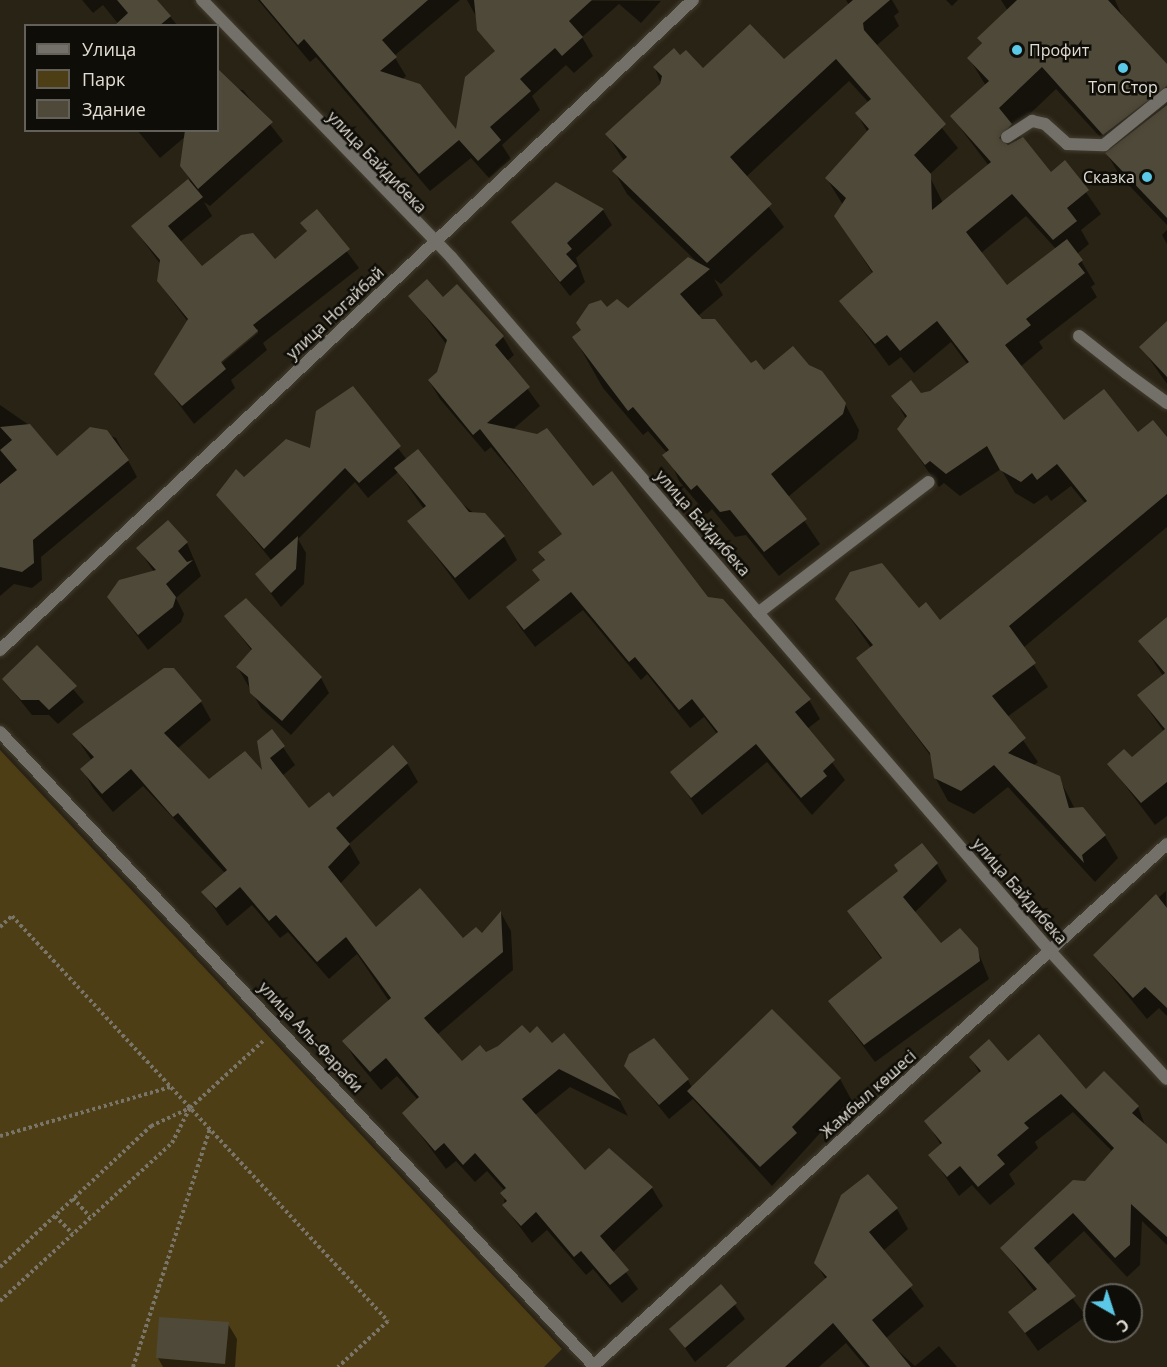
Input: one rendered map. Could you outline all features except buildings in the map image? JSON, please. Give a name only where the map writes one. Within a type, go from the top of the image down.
[{"type":"street","name":"улица Байдибека","points":[[202,0],[434,243],[1050,951],[1167,1079]]},
{"type":"street","name":"улица Ногайбай","points":[[0,650],[693,0]]},
{"type":"street","points":[[1007,136],[1032,121],[1045,124],[1067,144],[1104,145],[1167,94]]},
{"type":"street","points":[[1078,336],[1167,403]]},
{"type":"street","points":[[758,613],[929,482]]},
{"type":"street","name":"улица Аль-Фараби","points":[[0,732],[279,1026],[593,1366]]},
{"type":"street","name":"Жамбыл көшесі","points":[[593,1366],[1167,844]]},
{"type":"path","points":[[0,927],[12,916],[388,1321],[338,1367]]},
{"type":"path","points":[[0,1267],[151,1126],[190,1107],[279,1026]]},
{"type":"path","points":[[0,1136],[171,1087]]},
{"type":"path","points":[[0,1301],[172,1143],[190,1107]]},
{"type":"path","points":[[132,1367],[210,1129]]},
{"type":"path","points":[[73,1198],[90,1217]]},
{"type":"path","points":[[55,1216],[73,1234]]},
{"type":"green space","points":[[0,750],[562,1349],[544,1367],[0,1367]]},
{"type":"place","name":"Профит","points":[[1017,50]]},
{"type":"place","name":"Топ Стор","points":[[1123,68]]},
{"type":"place","name":"Сказка","points":[[1147,177]]}]
